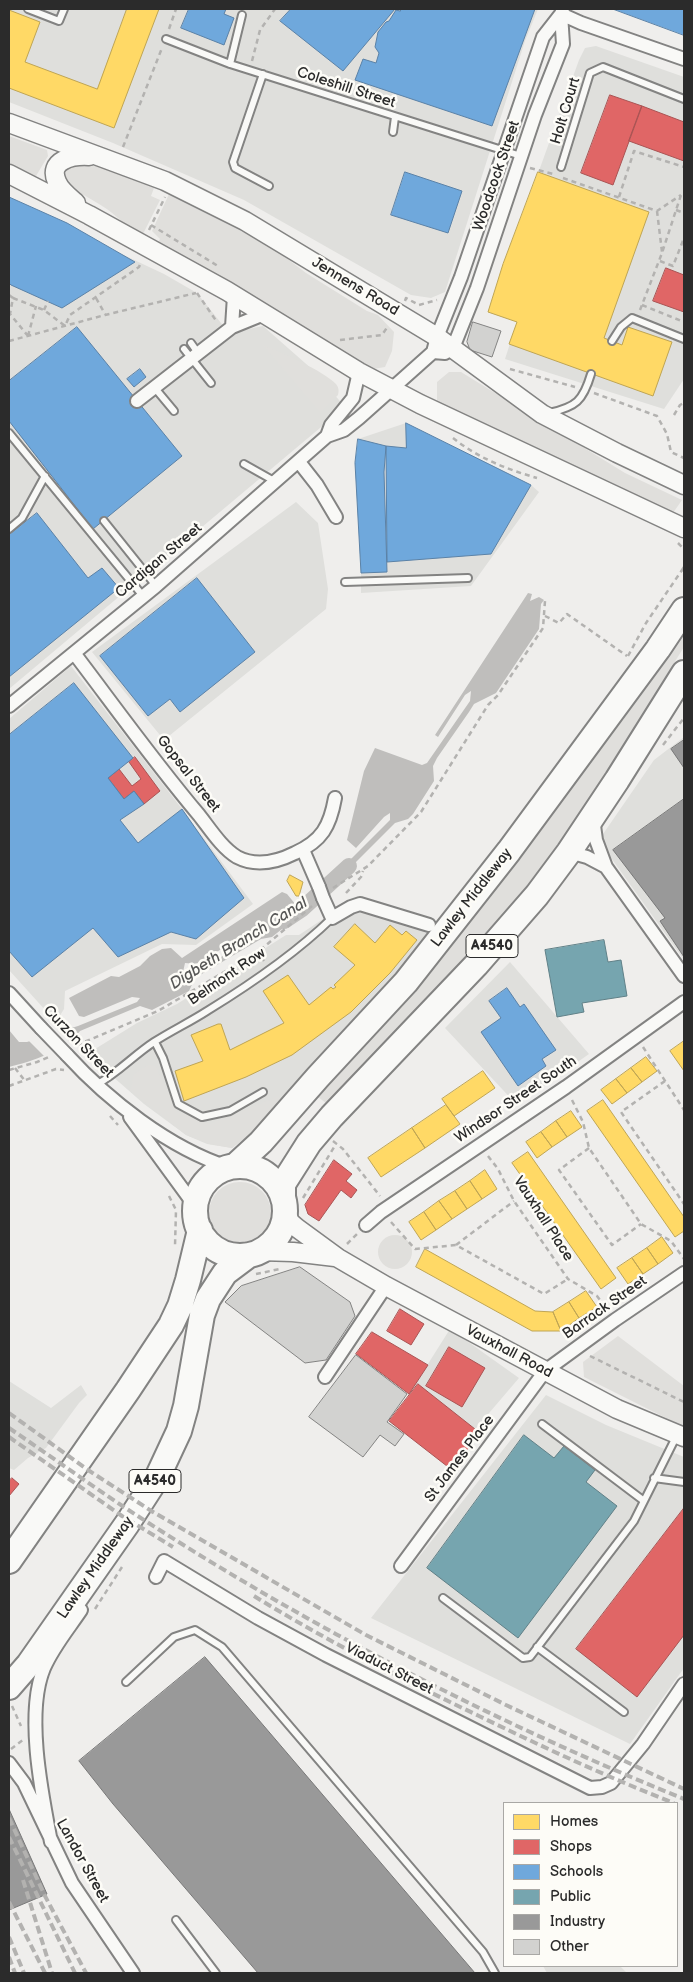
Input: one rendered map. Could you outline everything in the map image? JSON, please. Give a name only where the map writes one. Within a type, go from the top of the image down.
[{"type":"highway","name":"Lawley Middleway","points":[[232,1166],[262,1142],[318,1076],[406,982],[449,930],[658,649],[684,610]]},
{"type":"highway","name":"A4540","points":[[254,1253],[267,1247],[279,1234],[289,1203],[283,1184],[308,1143],[476,965],[537,895],[593,816],[684,673]]},
{"type":"highway","points":[[232,1166],[250,1167],[264,1173],[276,1183],[289,1203]]},
{"type":"highway","name":"A4540","points":[[195,1206],[203,1186],[214,1174],[232,1166]]},
{"type":"highway","points":[[195,1206],[200,1230],[206,1240],[215,1248],[232,1255],[254,1253]]},
{"type":"highway","points":[[9,1561],[171,1326],[180,1306],[188,1280],[200,1230]]},
{"type":"highway","name":"Lawley Middleway","points":[[9,1687],[29,1664],[127,1524],[158,1476],[179,1431],[186,1406],[202,1315],[208,1299],[225,1273],[254,1253]]},
{"type":"main road","name":"Jennens Road","points":[[9,123],[164,181],[245,221],[398,313],[435,345],[453,348],[542,414],[684,485]]},
{"type":"main road","points":[[89,215],[65,194],[57,183],[54,172],[58,164],[65,158],[77,155],[100,157]]},
{"type":"main road","points":[[9,174],[89,215],[234,296],[374,380],[396,384],[453,420],[684,528]]},
{"type":"main road","name":"Vauxhall Road","points":[[289,1203],[290,1222],[297,1228],[339,1249],[386,1286],[617,1409],[681,1435]]},
{"type":"main road","name":"Vauxhall Road","points":[[254,1253],[339,1249]]},
{"type":"street","points":[[562,12],[581,23],[684,59]]},
{"type":"street","name":"Woodcock Street","points":[[435,345],[461,277],[543,37],[562,12]]},
{"type":"street","name":"Woodcock Street","points":[[453,348],[477,288],[521,156],[563,44],[562,12]]},
{"type":"street","points":[[229,329],[234,296]]},
{"type":"street","points":[[137,400],[154,387],[191,351],[229,329],[264,314]]},
{"type":"street","name":"Cardigan Street","points":[[9,706],[156,586],[327,436],[344,430],[396,384],[435,345]]},
{"type":"street","name":"Cardigan Street","points":[[327,436],[331,426],[353,398],[359,372]]},
{"type":"street","points":[[353,398],[374,380]]},
{"type":"street","points":[[299,462],[317,485],[336,517]]},
{"type":"street","name":"Gopsal Street","points":[[74,653],[184,798],[225,846],[236,856],[257,862],[270,862],[284,859],[303,850]]},
{"type":"street","points":[[335,798],[330,816],[320,838],[303,850],[321,892],[336,916],[360,904],[429,925]]},
{"type":"street","points":[[593,816],[596,840],[606,867],[684,976]]},
{"type":"street","points":[[568,852],[587,857],[606,867]]},
{"type":"street","name":"Curzon Street","points":[[9,993],[96,1085],[126,1111],[175,1142],[232,1166]]},
{"type":"street","name":"Windsor Street South","points":[[366,1225],[384,1209],[566,1087],[684,1002]]},
{"type":"street","name":"Curzon Street","points":[[126,1111],[195,1206]]},
{"type":"street","name":"Barrack Street","points":[[546,1371],[575,1348],[684,1273]]},
{"type":"street","points":[[325,1377],[386,1286]]},
{"type":"street","name":"St James Place","points":[[401,1566],[546,1371]]},
{"type":"street","points":[[51,1842],[42,1790],[36,1730],[39,1687],[44,1669],[53,1653],[110,1566],[127,1524]]},
{"type":"street","name":"Viaduct Street","points":[[156,1577],[164,1561],[258,1618],[443,1715],[590,1788],[607,1786],[611,1783],[643,1744],[684,1684]]},
{"type":"street","name":"Landor Street","points":[[9,1763],[24,1783],[72,1883],[133,1973]]},
{"type":"lane","points":[[28,9],[59,21],[64,9]]},
{"type":"lane","points":[[230,64],[242,15]]},
{"type":"lane","name":"Coleshill Street","points":[[166,39],[230,64],[521,156]]},
{"type":"lane","name":"Holt Court","points":[[561,166],[590,73],[603,67],[684,99]]},
{"type":"lane","points":[[263,74],[233,162],[235,168],[270,186]]},
{"type":"lane","points":[[393,132],[395,117]]},
{"type":"lane","points":[[612,342],[626,321],[632,318],[684,339]]},
{"type":"lane","points":[[191,351],[212,383]]},
{"type":"lane","points":[[542,414],[567,409],[581,400],[590,374]]},
{"type":"lane","points":[[154,387],[174,411]]},
{"type":"lane","points":[[9,433],[88,525],[144,596]]},
{"type":"lane","points":[[244,464],[276,482]]},
{"type":"lane","points":[[9,529],[22,518],[45,476]]},
{"type":"lane","points":[[104,521],[156,586]]},
{"type":"lane","points":[[345,582],[468,578]]},
{"type":"lane","name":"Belmont Row","points":[[96,1085],[155,1042],[208,1011],[270,969],[315,935],[336,916]]},
{"type":"lane","points":[[155,1042],[163,1058],[178,1104],[202,1117],[230,1111],[263,1092]]},
{"type":"lane","points":[[542,1424],[644,1501]]},
{"type":"lane","points":[[443,1598],[523,1658],[530,1657],[634,1521],[654,1478],[681,1435]]},
{"type":"lane","points":[[654,1478],[684,1482]]},
{"type":"lane","points":[[126,1682],[174,1637],[195,1630],[222,1647],[483,1952],[495,1973]]},
{"type":"lane","points":[[538,1647],[624,1712]]},
{"type":"lane","points":[[176,1920],[216,1973]]},
{"type":"path","points":[[122,149],[176,9]]},
{"type":"path","points":[[250,70],[260,30],[275,9]]},
{"type":"path","points":[[618,197],[634,152],[684,167]]},
{"type":"path","points":[[538,169],[549,172]]},
{"type":"path","points":[[560,176],[657,212]]},
{"type":"path","points":[[657,212],[682,194]]},
{"type":"path","points":[[636,319],[660,261],[682,194]]},
{"type":"path","points":[[676,210],[684,213]]},
{"type":"path","points":[[657,212],[662,253]]},
{"type":"path","points":[[660,261],[673,266],[684,238]]},
{"type":"path","points":[[65,326],[70,314],[139,267],[141,260]]},
{"type":"path","points":[[9,341],[197,293],[218,324],[229,329]]},
{"type":"path","points":[[9,295],[44,310],[65,326]]},
{"type":"path","points":[[340,340],[382,335],[406,298],[419,305],[444,297]]},
{"type":"path","points":[[13,298],[10,314],[28,336]]},
{"type":"path","points":[[96,298],[105,315]]},
{"type":"path","points":[[44,310],[48,300]]},
{"type":"path","points":[[642,305],[684,322]]},
{"type":"path","points":[[28,336],[36,306]]},
{"type":"path","points":[[674,415],[680,405],[684,403]]},
{"type":"path","points":[[657,416],[667,434],[672,452],[684,458]]},
{"type":"path","points":[[448,434],[467,449],[501,468],[544,480]]},
{"type":"path","points":[[544,616],[559,624],[567,614],[627,656],[646,623],[684,570]]},
{"type":"path","points":[[336,916],[343,897],[363,871]]},
{"type":"path","points":[[637,1037],[684,1110]]},
{"type":"path","points":[[15,1068],[25,1081]]},
{"type":"path","points":[[9,1086],[56,1069],[66,1070]]},
{"type":"path","points":[[665,1081],[621,1112],[684,1204]]},
{"type":"path","points":[[566,1087],[583,1122],[589,1148],[641,1224],[671,1241],[684,1259]]},
{"type":"path","points":[[107,1112],[119,1126]]},
{"type":"path","points":[[289,1203],[336,1144],[372,1184],[384,1209],[415,1249],[456,1245],[514,1201]]},
{"type":"path","name":"Vauxhall Place","points":[[480,1145],[498,1169],[514,1201],[568,1279],[598,1296],[615,1320]]},
{"type":"path","points":[[589,1148],[559,1170],[612,1245],[641,1224]]},
{"type":"path","points":[[168,1192],[176,1210],[175,1253]]},
{"type":"path","points":[[339,1249],[366,1225]]},
{"type":"path","points":[[456,1245],[544,1294],[568,1279]]},
{"type":"path","points":[[575,1348],[684,1402]]},
{"type":"shaded area","points":[[9,9],[538,9],[525,41],[445,292],[431,298],[411,295],[244,200],[113,143],[9,102]]},
{"type":"shaded area","points":[[596,46],[684,77],[684,379],[664,409],[505,359],[517,322],[488,312],[579,60],[585,48]]},
{"type":"shaded area","points":[[9,136],[47,150],[48,156],[36,176],[30,177],[9,164]]},
{"type":"shaded area","points":[[78,158],[154,188],[151,196],[160,200],[141,238],[134,234],[111,212],[72,187],[58,175]]},
{"type":"shaded area","points":[[169,194],[272,247],[306,273],[367,311],[378,315],[394,332],[392,351],[385,367],[365,368],[155,247],[160,239],[152,231]]},
{"type":"shaded area","points":[[9,201],[164,274],[197,293],[229,333],[263,326],[313,370],[345,407],[9,689]]},
{"type":"shaded area","points":[[263,345],[322,373],[336,384],[338,395],[320,413]]},
{"type":"shaded area","points":[[449,372],[461,372],[625,473],[682,500],[673,513],[606,486],[437,401],[437,382]]},
{"type":"shaded area","points":[[406,423],[531,485],[539,492],[471,586],[361,593],[355,463],[358,439]]},
{"type":"shaded area","points":[[296,502],[318,523],[328,589],[326,609],[164,740],[92,652]]},
{"type":"shaded area","points":[[528,593],[532,594],[530,601],[539,597],[544,600],[541,604],[539,629],[496,693],[474,704],[437,758],[433,766],[434,781],[413,814],[408,819],[395,823],[334,884],[333,877],[390,820],[390,813],[384,817],[356,848],[347,840],[364,771],[375,748],[422,765],[427,763],[470,701],[471,691],[465,695],[438,737],[435,735]]},
{"type":"shaded area","points":[[684,632],[684,647],[597,793],[546,865],[497,926],[420,1010],[326,1103],[314,1094],[623,720]]},
{"type":"shaded area","points":[[71,666],[253,904],[196,945],[162,944],[65,991],[64,1009],[56,1022],[9,970],[9,719]]},
{"type":"shaded area","points":[[684,737],[684,960],[609,855],[601,837],[654,760]]},
{"type":"shaded area","points":[[282,892],[287,894],[296,905],[301,905],[302,913],[272,937],[261,939],[195,978],[189,991],[152,1010],[140,1006],[80,1031],[57,1050],[28,1062],[9,1067],[9,1030],[19,1042],[27,1042],[78,1026],[137,1002],[140,998],[132,997],[84,1017],[79,1016],[69,998],[111,976],[119,977],[140,966],[150,956],[162,949],[171,948],[182,958]],"holes":[[[258,932],[256,936],[201,969],[191,973],[183,972],[185,963],[196,964],[249,933]]]},
{"type":"shaded area","points":[[363,908],[433,935],[250,1134],[232,1148],[207,1144],[186,1135],[144,1104],[87,1054],[137,1023],[177,1004],[286,935],[299,935],[338,909]]},
{"type":"shaded area","points":[[510,962],[589,1054],[517,1105],[445,1028]]},
{"type":"shaded area","points":[[148,1065],[156,1067],[178,1112],[210,1124],[277,1097],[282,1098],[250,1134],[232,1148],[209,1144],[186,1135],[130,1091],[134,1074]]},
{"type":"shaded area","points":[[234,1182],[246,1182],[262,1191],[269,1201],[271,1213],[269,1225],[262,1235],[246,1244],[234,1244],[223,1239],[214,1230],[209,1219],[209,1207],[214,1196],[223,1187]]},
{"type":"shaded area","points":[[395,1235],[407,1240],[412,1252],[407,1264],[395,1269],[383,1264],[378,1252],[383,1240]]},
{"type":"shaded area","points":[[450,1329],[519,1378],[472,1433],[409,1394]]},
{"type":"shaded area","points":[[618,1336],[684,1386],[684,1427],[584,1377],[583,1362]]},
{"type":"shaded area","points":[[9,1381],[51,1408],[81,1385],[87,1395],[46,1448],[28,1458],[14,1470],[9,1468]]},
{"type":"shaded area","points":[[546,1395],[606,1425],[684,1457],[684,1668],[630,1744],[371,1618]]},
{"type":"shaded area","points":[[544,1967],[621,1967],[627,1973],[547,1973]]},
{"type":"pier","points":[[61,1028],[74,1042],[45,1057],[27,1039]]},
{"type":"building: Homes","points":[[127,9],[159,9],[114,128],[9,88],[9,10],[40,22],[25,62],[97,89]]},
{"type":"building: Homes","points":[[538,172],[649,212],[604,338],[622,345],[628,327],[672,342],[653,396],[509,344],[517,322],[488,312],[503,264]]},
{"type":"building: Homes","points":[[290,875],[303,882],[299,896],[296,896],[287,881]]},
{"type":"building: Homes","points":[[355,924],[375,943],[390,925],[402,935],[406,931],[417,940],[390,973],[351,1012],[292,1055],[246,1077],[184,1101],[175,1071],[203,1061],[191,1035],[221,1024],[230,1050],[284,1023],[263,991],[288,975],[309,1005],[331,987],[333,989],[336,987],[334,985],[355,965],[334,947]]},
{"type":"building: Homes","points":[[684,1041],[684,1071],[670,1051]]},
{"type":"building: Homes","points":[[646,1057],[657,1071],[642,1082],[631,1068]]},
{"type":"building: Homes","points":[[631,1068],[642,1082],[627,1093],[616,1079]]},
{"type":"building: Homes","points":[[483,1071],[495,1088],[454,1116],[442,1099]]},
{"type":"building: Homes","points":[[616,1079],[627,1093],[612,1104],[601,1090]]},
{"type":"building: Homes","points":[[603,1100],[684,1217],[684,1231],[675,1237],[587,1111]]},
{"type":"building: Homes","points":[[446,1105],[460,1124],[425,1148],[412,1128]]},
{"type":"building: Homes","points":[[571,1111],[582,1127],[567,1137],[556,1121]]},
{"type":"building: Homes","points":[[556,1121],[567,1137],[552,1147],[541,1132]]},
{"type":"building: Homes","points":[[412,1128],[425,1148],[381,1177],[368,1158]]},
{"type":"building: Homes","points":[[541,1132],[552,1147],[537,1158],[526,1142]]},
{"type":"building: Homes","points":[[528,1152],[616,1278],[601,1289],[512,1163]]},
{"type":"building: Homes","points":[[485,1170],[497,1189],[482,1199],[470,1181]]},
{"type":"building: Homes","points":[[470,1181],[482,1199],[467,1209],[455,1191]]},
{"type":"building: Homes","points":[[455,1191],[467,1209],[452,1219],[439,1201]]},
{"type":"building: Homes","points":[[439,1201],[452,1219],[436,1230],[424,1212]]},
{"type":"building: Homes","points":[[424,1212],[436,1230],[421,1240],[409,1222]]},
{"type":"building: Homes","points":[[662,1237],[673,1253],[658,1264],[647,1248]]},
{"type":"building: Homes","points":[[647,1248],[658,1264],[643,1274],[632,1258]]},
{"type":"building: Homes","points":[[425,1249],[535,1311],[553,1312],[561,1331],[532,1331],[416,1267]]},
{"type":"building: Homes","points":[[632,1258],[643,1274],[628,1284],[617,1268]]},
{"type":"building: Homes","points":[[586,1291],[597,1307],[579,1318],[569,1302]]},
{"type":"building: Homes","points":[[569,1302],[579,1318],[561,1331],[553,1312]]},
{"type":"building: Shops","points":[[610,95],[642,106],[613,185],[581,173]]},
{"type":"building: Shops","points":[[642,106],[684,122],[684,161],[629,141]]},
{"type":"building: Shops","points":[[666,268],[684,275],[684,312],[653,301]]},
{"type":"building: Shops","points":[[135,757],[160,791],[144,804],[134,791],[124,799],[108,778],[119,769],[132,786],[141,779],[129,762]]},
{"type":"building: Shops","points":[[334,1160],[352,1174],[346,1181],[357,1190],[351,1198],[341,1190],[319,1221],[308,1214],[305,1205]]},
{"type":"building: Shops","points":[[400,1309],[424,1324],[411,1345],[387,1331]]},
{"type":"building: Shops","points":[[372,1332],[428,1365],[409,1394],[356,1354]]},
{"type":"building: Shops","points":[[449,1347],[485,1368],[462,1407],[426,1386]]},
{"type":"building: Shops","points":[[418,1384],[480,1433],[452,1470],[389,1421]]},
{"type":"building: Shops","points":[[12,1478],[19,1484],[9,1496],[9,1481]]},
{"type":"building: Shops","points":[[684,1508],[684,1635],[637,1697],[576,1649]]},
{"type":"building: Schools","points":[[189,9],[226,9],[224,14],[234,18],[224,45],[181,28]]},
{"type":"building: Schools","points":[[291,9],[395,9],[343,71],[280,21]]},
{"type":"building: Schools","points":[[401,9],[535,9],[492,126],[355,80],[363,59],[376,63],[379,53],[375,47],[378,32],[389,21],[396,10],[400,11]]},
{"type":"building: Schools","points":[[613,9],[684,9],[684,35]]},
{"type":"building: Schools","points":[[405,172],[462,191],[448,233],[391,215]]},
{"type":"building: Schools","points":[[9,197],[67,223],[135,262],[62,308],[11,285],[9,283]]},
{"type":"building: Schools","points":[[77,327],[182,456],[93,529],[9,421],[9,381]]},
{"type":"building: Schools","points":[[140,369],[146,377],[134,387],[127,379]]},
{"type":"building: Schools","points":[[406,423],[531,485],[491,554],[387,562],[386,446],[406,448]]},
{"type":"building: Schools","points":[[358,439],[386,446],[384,472],[387,572],[361,573],[355,463]]},
{"type":"building: Schools","points":[[37,513],[88,578],[102,568],[119,588],[9,677],[9,535]]},
{"type":"building: Schools","points":[[197,578],[255,652],[180,712],[170,699],[148,716],[100,656]]},
{"type":"building: Schools","points":[[74,683],[133,758],[108,778],[124,799],[134,791],[144,804],[120,820],[138,843],[182,809],[244,898],[196,939],[171,932],[118,957],[93,928],[32,977],[9,951],[9,735]]},
{"type":"building: Schools","points":[[507,988],[520,1007],[524,1004],[556,1050],[542,1059],[546,1066],[518,1086],[481,1032],[501,1018],[489,1001]]},
{"type":"building: Public","points":[[604,940],[608,962],[621,960],[627,996],[582,1003],[584,1012],[557,1017],[545,950]]},
{"type":"building: Public","points":[[524,1435],[554,1458],[564,1446],[595,1470],[586,1482],[617,1506],[518,1638],[427,1568]]},
{"type":"building: Industry","points":[[684,740],[684,768],[671,749]]},
{"type":"building: Industry","points":[[684,799],[684,957],[660,921],[665,918],[613,850]]},
{"type":"building: Industry","points":[[205,1657],[475,1973],[258,1973],[113,1804],[79,1761]]},
{"type":"building: Industry","points":[[9,1809],[47,1894],[9,1910]]},
{"type":"building: Other","points":[[473,322],[501,331],[492,357],[470,350],[467,342]]},
{"type":"building: Other","points":[[300,1267],[350,1302],[355,1316],[326,1360],[305,1363],[225,1302],[241,1286]]},
{"type":"building: Other","points":[[356,1355],[407,1394],[387,1422],[404,1434],[395,1446],[380,1435],[363,1457],[309,1417]]},
{"type":"waterway","name":"Digbeth Branch Canal","points":[[284,921],[302,909],[349,866]]},
{"type":"railway","points":[[9,1413],[88,1470],[153,1512],[366,1635],[506,1705],[684,1789]]},
{"type":"railway","points":[[9,1428],[147,1522],[276,1601],[342,1638],[477,1707],[614,1770],[684,1799]]},
{"type":"railway","points":[[9,1437],[122,1516],[173,1547]]},
{"type":"railway","points":[[254,1596],[281,1613],[393,1674],[527,1739],[624,1783],[672,1802]]},
{"type":"railway","points":[[9,1818],[45,1896],[86,1973]]},
{"type":"railway","points":[[9,1837],[75,1973]]},
{"type":"railway","points":[[23,1880],[52,1973]]},
{"type":"railway","points":[[9,1902],[45,1973]]},
{"type":"railway","points":[[9,1937],[24,1973]]},
{"type":"railway","points":[[9,1957],[15,1973]]}]
